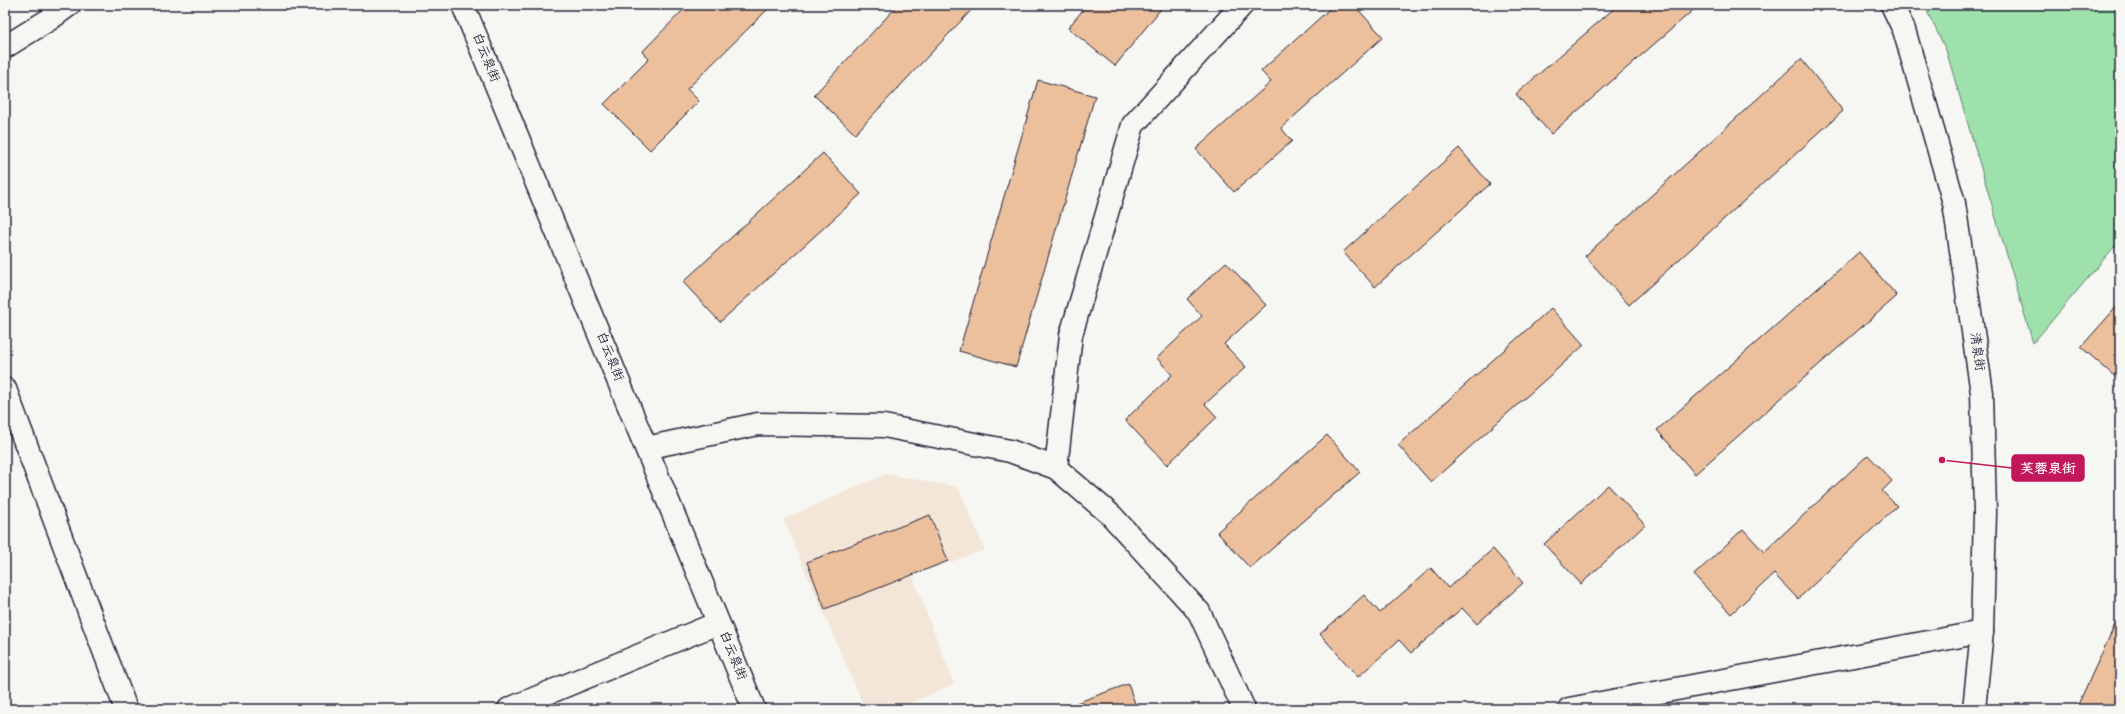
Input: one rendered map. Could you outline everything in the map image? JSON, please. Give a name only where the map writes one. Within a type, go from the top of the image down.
[{"type":"street","points":[[5,47],[45,12],[68,5]]},
{"type":"street","name":"白云泉街","points":[[463,5],[754,709]]},
{"type":"street","points":[[1056,468],[1071,335],[1133,125],[1242,5]]},
{"type":"street","name":"清泉街","points":[[1892,5],[1904,30],[1954,203],[1981,385],[1985,512],[1982,632],[1974,709]]},
{"type":"street","points":[[5,389],[126,709]]},
{"type":"street","points":[[646,448],[758,424],[884,426],[1010,451],[1056,468],[1111,515],[1199,612],[1244,709]]},
{"type":"street","points":[[510,709],[718,623]]},
{"type":"street","points":[[1570,709],[1982,632]]},
{"type":"shaded area","points":[[886,474],[958,487],[985,550],[912,575],[954,684],[897,709],[865,709],[783,519]]},
{"type":"green space","points":[[1924,5],[2120,5],[2120,240],[2033,343],[1946,50]]},
{"type":"building","points":[[688,5],[772,5],[687,89],[699,101],[650,150],[604,104],[649,59],[642,52]]},
{"type":"building","points":[[898,5],[976,5],[855,134],[814,95]]},
{"type":"building","points":[[1087,5],[1164,5],[1115,66],[1068,28]]},
{"type":"building","points":[[1334,5],[1354,5],[1383,37],[1281,128],[1292,141],[1234,192],[1196,149],[1271,82],[1261,71]]},
{"type":"building","points":[[1618,5],[1699,5],[1551,134],[1516,94]]},
{"type":"building","points":[[1801,59],[1843,111],[1629,305],[1585,256]]},
{"type":"building","points":[[1038,80],[1095,96],[1016,367],[959,351]]},
{"type":"building","points":[[1459,148],[1490,184],[1375,287],[1343,252]]},
{"type":"building","points":[[823,153],[861,194],[720,322],[683,282]]},
{"type":"building","points":[[1859,252],[1897,296],[1695,474],[1657,430]]},
{"type":"building","points":[[1226,262],[1266,305],[1224,344],[1246,367],[1205,404],[1217,417],[1167,465],[1125,420],[1172,375],[1157,358],[1202,316],[1187,299]]},
{"type":"building","points":[[2120,303],[2120,381],[2081,347]]},
{"type":"building","points":[[1551,308],[1584,345],[1431,482],[1398,445]]},
{"type":"building","points":[[1327,435],[1360,472],[1250,568],[1217,532]]},
{"type":"building","points":[[1868,455],[1892,481],[1882,491],[1897,506],[1798,599],[1774,574],[1731,614],[1694,575],[1743,529],[1764,552]]},
{"type":"building","points":[[1608,485],[1645,525],[1581,584],[1544,544]]},
{"type":"building","points":[[930,515],[948,561],[825,609],[807,562]]},
{"type":"building","points":[[1493,549],[1523,583],[1477,624],[1462,608],[1411,653],[1399,640],[1358,677],[1320,634],[1364,595],[1380,613],[1431,568],[1448,588]]},
{"type":"building","points":[[2120,614],[2120,709],[2076,709]]},
{"type":"building","points":[[1128,684],[1137,709],[1060,709]]},
{"type":"place","name":"芙蓉泉街","points":[[1942,460]]}]
